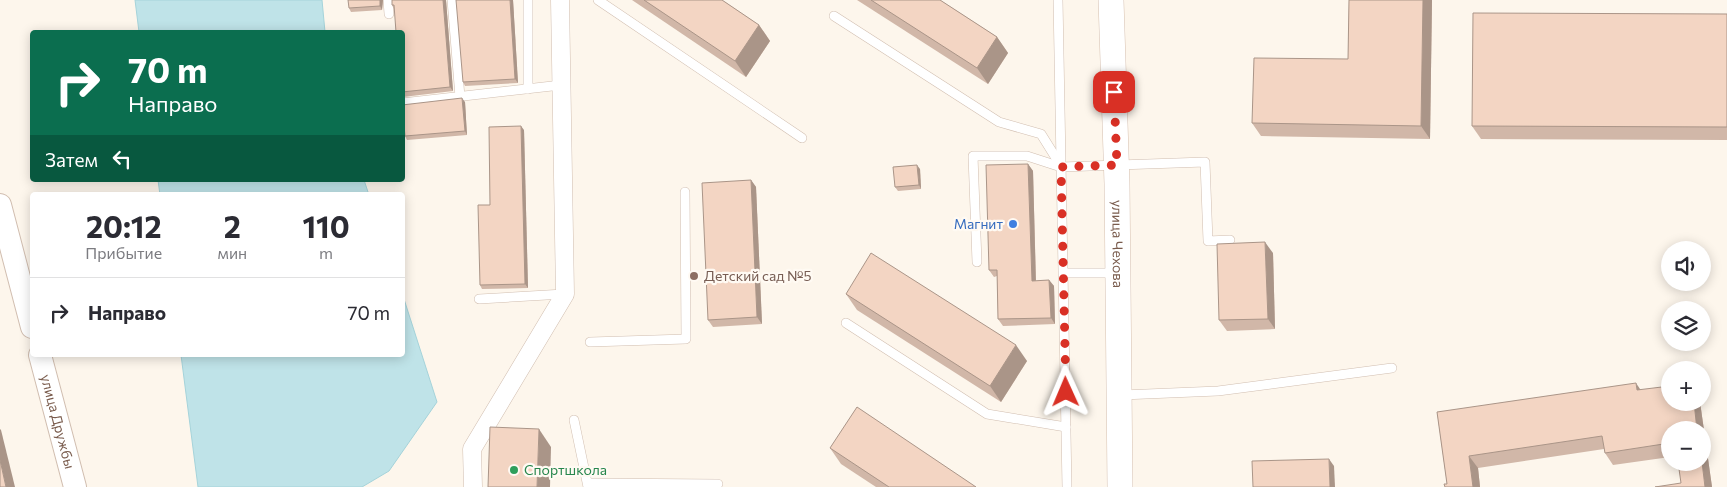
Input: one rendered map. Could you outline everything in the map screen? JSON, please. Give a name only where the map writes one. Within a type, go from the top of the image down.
[{"type":"main road","name":"улица Чехова","points":[[1111,0],[1119,273],[1120,487]]},
{"type":"street","points":[[473,487],[472,449],[565,294],[560,0]]},
{"type":"street","points":[[0,205],[30,319]]},
{"type":"street","name":"улица Дружбы","points":[[41,357],[75,487]]},
{"type":"lane","points":[[388,0],[389,14]]},
{"type":"lane","points":[[452,0],[460,97]]},
{"type":"lane","points":[[528,0],[528,89]]},
{"type":"lane","points":[[598,0],[802,138]]},
{"type":"lane","points":[[1058,0],[1067,487]]},
{"type":"lane","points":[[834,16],[999,122],[1041,134],[1061,167]]},
{"type":"lane","points":[[405,103],[561,85]]},
{"type":"lane","points":[[977,262],[973,156],[1027,156],[1061,167],[1205,162],[1208,241],[1230,240]]},
{"type":"lane","points":[[590,342],[686,339],[685,192]]},
{"type":"lane","points":[[1064,273],[1119,273]]},
{"type":"lane","points":[[479,299],[565,294]]},
{"type":"lane","points":[[846,323],[987,414],[1066,427]]},
{"type":"lane","points":[[1119,395],[1218,391],[1392,368]]},
{"type":"lane","points":[[574,420],[588,485],[718,484]]},
{"type":"water","points":[[135,0],[322,0],[325,30],[139,30]]},
{"type":"water","points":[[158,182],[365,182],[368,192],[160,192]]},
{"type":"water","points":[[405,302],[437,402],[389,471],[362,487],[198,487],[181,357],[405,357]]},
{"type":"building","points":[[348,0],[380,0],[380,6],[349,8]]},
{"type":"building","points":[[392,0],[443,0],[450,87],[405,92],[405,30],[396,30],[394,5],[392,5]]},
{"type":"building","points":[[456,0],[510,0],[515,79],[463,82]]},
{"type":"building","points":[[644,0],[722,0],[759,25],[735,61]]},
{"type":"building","points":[[871,0],[940,0],[997,37],[977,68]]},
{"type":"building","points":[[1349,0],[1423,0],[1421,126],[1252,123],[1254,58],[1348,59]]},
{"type":"building","points":[[1473,13],[1727,14],[1727,127],[1472,126]]},
{"type":"building","points":[[462,98],[465,131],[405,136],[405,105]]},
{"type":"building","points":[[521,126],[525,284],[480,285],[478,205],[490,205],[489,127]]},
{"type":"building","points":[[1028,164],[1032,281],[1049,280],[1051,318],[998,319],[997,270],[989,270],[986,165]]},
{"type":"building","points":[[917,165],[919,185],[895,187],[893,167]]},
{"type":"building","points":[[751,180],[757,317],[708,320],[702,183]]},
{"type":"building","points":[[1265,242],[1268,319],[1219,320],[1217,244]]},
{"type":"building","points":[[871,253],[1016,345],[990,386],[846,294]]},
{"type":"building","points":[[1636,383],[1637,390],[1661,387],[1661,411],[1695,411],[1696,421],[1661,421],[1661,444],[1605,453],[1602,436],[1469,456],[1473,487],[1445,487],[1444,484],[1447,484],[1437,412]]},
{"type":"building","points":[[857,407],[976,487],[889,487],[830,448]]},
{"type":"building","points":[[490,427],[539,429],[537,487],[488,487]]},
{"type":"building","points":[[1329,459],[1330,487],[1253,487],[1252,461]]},
{"type":"building","points":[[0,460],[6,487],[0,487]]},
{"type":"building","points":[[1679,471],[1703,471],[1705,487],[1655,487],[1681,483]]},
{"type":"place","name":"Магнит","points":[[1013,224]]},
{"type":"place","name":"Детский сад №5","points":[[694,276]]},
{"type":"place","name":"Спортшкола","points":[[514,470]]},
{"type":"route","points":[[1066,392],[1061,167],[1117,165],[1114,92]]}]
